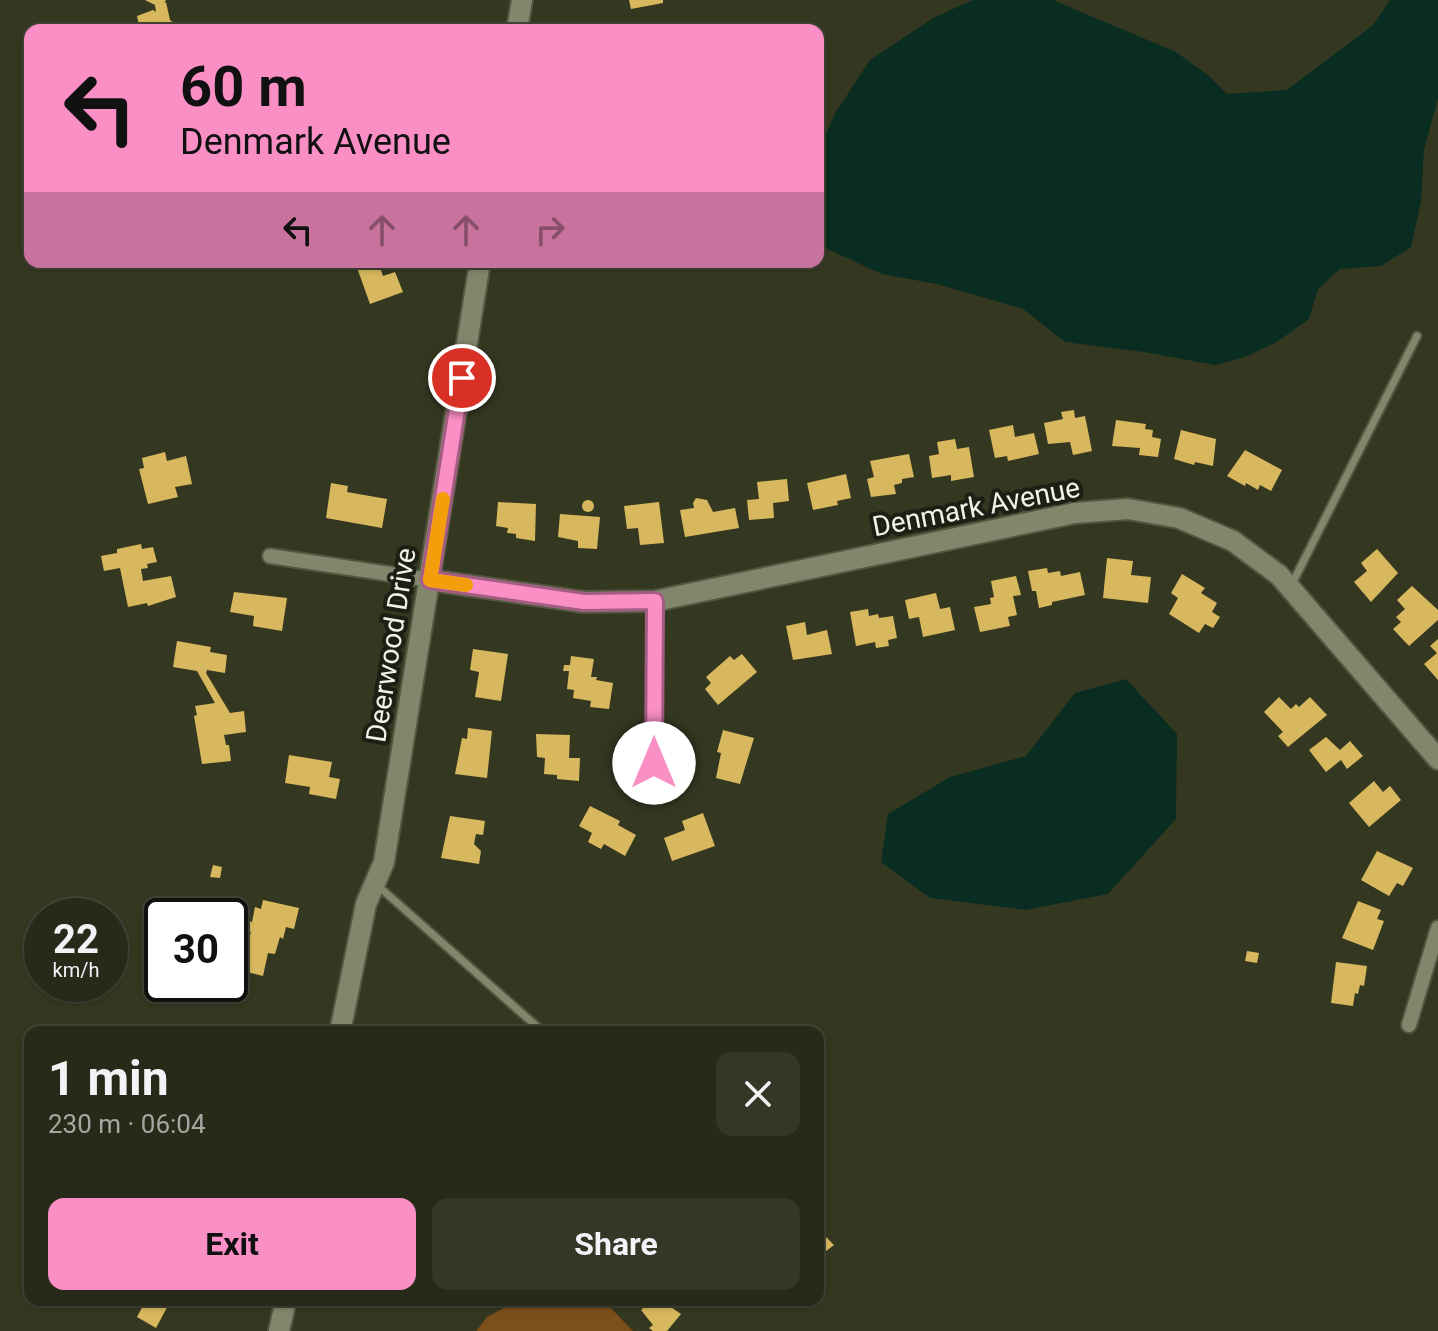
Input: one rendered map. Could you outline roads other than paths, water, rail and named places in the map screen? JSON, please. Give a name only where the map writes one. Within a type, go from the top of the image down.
[{"type":"street","points":[[518,24],[522,0]]},
{"type":"street","name":"Deerwood Drive","points":[[341,1026],[366,904],[384,862],[479,268]]},
{"type":"street","name":"Denmark Avenue","points":[[430,580],[584,602],[655,601],[1075,513],[1128,509],[1179,518],[1233,541],[1279,575],[1438,759]]},
{"type":"street","points":[[270,556],[430,580]]},
{"type":"street","points":[[654,763],[655,601]]},
{"type":"street","points":[[1409,1025],[1438,928]]},
{"type":"street","points":[[279,1331],[285,1306]]},
{"type":"lane","points":[[1290,588],[1417,336]]},
{"type":"lane","points":[[375,883],[536,1026]]}]
